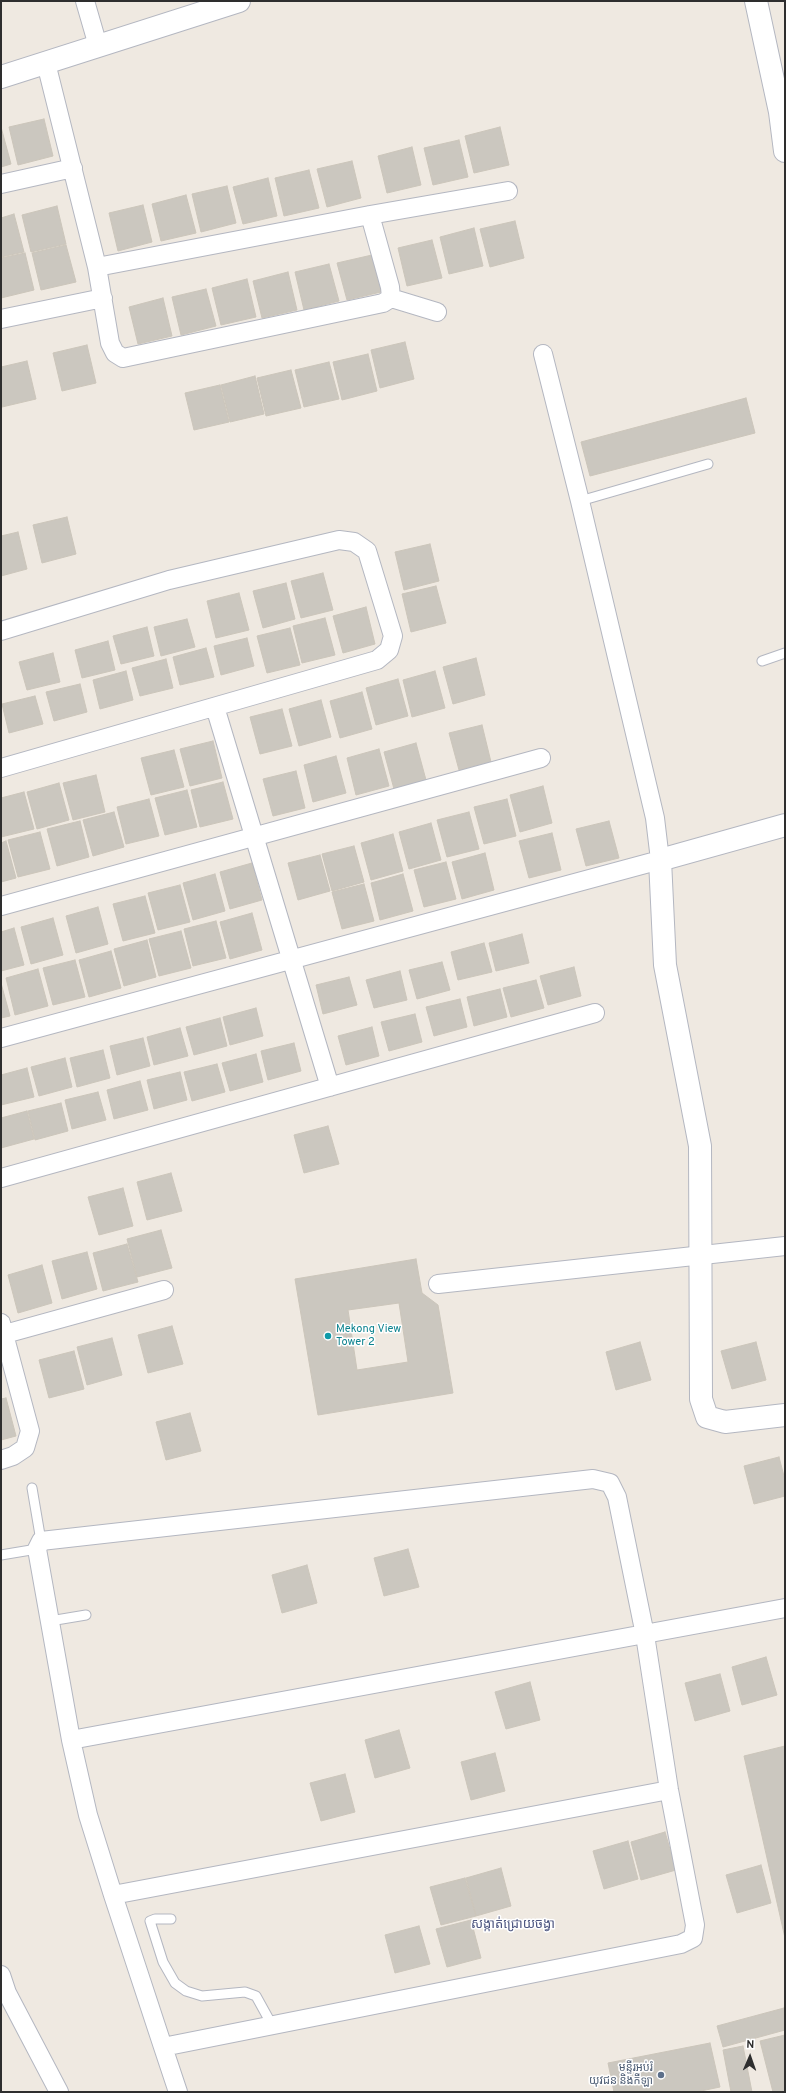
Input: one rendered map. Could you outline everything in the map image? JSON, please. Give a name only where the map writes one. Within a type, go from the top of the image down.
[{"type":"street","points":[[85,1],[98,46]]},
{"type":"street","points":[[1,77],[239,1]]},
{"type":"street","points":[[756,1],[780,112],[785,151]]},
{"type":"street","points":[[46,63],[97,267],[110,342],[115,353],[123,358],[383,304],[391,298]]},
{"type":"street","points":[[1,184],[73,168]]},
{"type":"street","points":[[97,267],[370,215],[508,191]]},
{"type":"street","points":[[370,215],[390,287],[391,298]]},
{"type":"street","points":[[1,319],[103,298]]},
{"type":"street","points":[[391,298],[437,312]]},
{"type":"street","points":[[543,354],[580,502],[655,818],[660,860],[665,965],[700,1146],[702,1254],[701,1400],[708,1417],[725,1422],[785,1415]]},
{"type":"street","points":[[1,631],[170,580],[339,540],[354,542],[368,551],[393,636],[389,650],[377,660],[1,768]]},
{"type":"street","points":[[215,707],[330,1087]]},
{"type":"street","points":[[1,906],[541,758]]},
{"type":"street","points":[[1,1038],[785,825]]},
{"type":"street","points":[[1,1178],[595,1013]]},
{"type":"street","points":[[438,1284],[785,1246]]},
{"type":"street","points":[[1,1460],[13,1456],[25,1448],[30,1431],[2,1331],[164,1290]]},
{"type":"street","points":[[163,2047],[681,1944],[693,1938],[695,1925],[669,1790],[645,1635],[617,1497],[610,1483],[594,1479],[39,1545],[50,1621],[71,1740],[88,1815],[113,1895],[163,2047],[178,2092]]},
{"type":"street","points":[[71,1740],[785,1608]]},
{"type":"street","points":[[113,1895],[669,1790]]},
{"type":"street","points":[[1,1975],[7,1993],[59,2092]]},
{"type":"lane","points":[[580,502],[708,464]]},
{"type":"lane","points":[[762,660],[785,653]]},
{"type":"lane","points":[[1,1555],[39,1545],[32,1488]]},
{"type":"lane","points":[[50,1621],[86,1615]]},
{"type":"lane","points":[[171,1919],[155,1918],[150,1921],[163,1962],[175,1983],[186,1991],[202,1996],[245,1992],[256,1996],[272,2025]]},
{"type":"building","points":[[44,119],[53,156],[18,165],[9,127]]},
{"type":"building","points":[[1,127],[11,164],[1,167]]},
{"type":"building","points":[[500,127],[509,165],[474,173],[465,136]]},
{"type":"building","points":[[459,140],[468,177],[433,185],[424,148]]},
{"type":"building","points":[[412,147],[421,185],[387,193],[378,156]]},
{"type":"building","points":[[352,161],[361,198],[327,207],[317,169]]},
{"type":"building","points":[[309,170],[319,208],[284,216],[275,178]]},
{"type":"building","points":[[268,178],[277,216],[243,224],[233,187]]},
{"type":"building","points":[[227,186],[236,223],[201,232],[192,194]]},
{"type":"building","points":[[186,195],[196,233],[161,241],[152,204]]},
{"type":"building","points":[[143,205],[152,242],[118,251],[109,213]]},
{"type":"building","points":[[57,206],[66,244],[31,252],[22,215]]},
{"type":"building","points":[[14,214],[24,252],[1,257],[1,218]]},
{"type":"building","points":[[515,221],[524,258],[490,267],[480,229]]},
{"type":"building","points":[[474,228],[483,266],[449,274],[440,237]]},
{"type":"building","points":[[432,240],[442,278],[407,286],[398,248]]},
{"type":"building","points":[[66,245],[76,282],[41,290],[32,253]]},
{"type":"building","points":[[25,253],[34,290],[1,298],[1,258]]},
{"type":"building","points":[[372,255],[381,292],[347,300],[337,263]]},
{"type":"building","points":[[329,264],[339,301],[304,310],[295,272]]},
{"type":"building","points":[[288,272],[297,310],[262,318],[253,281]]},
{"type":"building","points":[[247,279],[256,317],[221,325],[212,288]]},
{"type":"building","points":[[206,289],[216,326],[181,335],[172,297]]},
{"type":"building","points":[[163,298],[172,336],[138,344],[129,307]]},
{"type":"building","points":[[405,342],[414,379],[380,388],[371,350]]},
{"type":"building","points":[[87,345],[96,383],[62,391],[53,353]]},
{"type":"building","points":[[368,354],[377,391],[342,400],[333,362]]},
{"type":"building","points":[[27,361],[36,399],[2,407],[1,367]]},
{"type":"building","points":[[329,362],[339,399],[304,407],[295,370]]},
{"type":"building","points":[[291,370],[301,408],[266,416],[257,378]]},
{"type":"building","points":[[255,376],[264,414],[230,422],[221,385]]},
{"type":"building","points":[[220,385],[229,422],[194,430],[185,393]]},
{"type":"building","points":[[746,398],[755,433],[590,476],[581,442]]},
{"type":"building","points":[[67,517],[76,554],[42,563],[33,525]]},
{"type":"building","points":[[18,532],[27,569],[1,576],[1,536]]},
{"type":"building","points":[[430,544],[439,581],[404,590],[395,552]]},
{"type":"building","points":[[323,573],[333,610],[301,618],[291,581]]},
{"type":"building","points":[[286,583],[295,619],[263,628],[253,591]]},
{"type":"building","points":[[436,586],[446,623],[411,632],[402,594]]},
{"type":"building","points":[[239,593],[249,630],[216,638],[207,601]]},
{"type":"building","points":[[366,607],[375,644],[343,653],[333,616]]},
{"type":"building","points":[[325,618],[335,655],[302,663],[293,626]]},
{"type":"building","points":[[187,619],[195,647],[161,656],[154,627]]},
{"type":"building","points":[[147,627],[154,656],[121,664],[113,636]]},
{"type":"building","points":[[290,628],[300,665],[267,673],[257,636]]},
{"type":"building","points":[[247,638],[254,666],[221,675],[214,646]]},
{"type":"building","points":[[108,641],[115,670],[82,678],[75,650]]},
{"type":"building","points":[[206,648],[214,677],[180,685],[173,657]]},
{"type":"building","points":[[53,653],[60,682],[27,690],[19,662]]},
{"type":"building","points":[[476,658],[485,695],[453,704],[443,667]]},
{"type":"building","points":[[166,659],[173,688],[140,696],[132,668]]},
{"type":"building","points":[[126,671],[133,700],[100,709],[93,680]]},
{"type":"building","points":[[435,671],[445,708],[412,717],[403,680]]},
{"type":"building","points":[[398,679],[408,716],[376,725],[366,688]]},
{"type":"building","points":[[80,684],[87,712],[54,721],[46,692]]},
{"type":"building","points":[[362,692],[372,729],[340,738],[330,701]]},
{"type":"building","points":[[35,696],[43,724],[9,733],[2,704]]},
{"type":"building","points":[[321,700],[331,737],[299,746],[289,709]]},
{"type":"building","points":[[282,709],[292,746],[260,754],[250,717]]},
{"type":"building","points":[[482,725],[491,762],[459,770],[449,733]]},
{"type":"building","points":[[213,741],[222,778],[190,786],[180,749]]},
{"type":"building","points":[[416,743],[426,780],[394,789],[384,752]]},
{"type":"building","points":[[379,749],[389,786],[356,795],[347,758]]},
{"type":"building","points":[[174,750],[184,787],[151,795],[141,758]]},
{"type":"building","points":[[336,756],[346,793],[313,802],[304,765]]},
{"type":"building","points":[[296,771],[305,808],[273,816],[263,779]]},
{"type":"building","points":[[96,775],[105,812],[73,820],[63,783]]},
{"type":"building","points":[[223,782],[233,819],[200,827],[191,790]]},
{"type":"building","points":[[59,783],[69,820],[37,829],[27,792]]},
{"type":"building","points":[[543,786],[552,823],[520,832],[510,795]]},
{"type":"building","points":[[187,790],[197,827],[165,835],[155,798]]},
{"type":"building","points":[[24,792],[34,829],[1,837],[1,798]]},
{"type":"building","points":[[149,799],[159,836],[126,844],[117,807]]},
{"type":"building","points":[[507,799],[516,836],[484,844],[474,807]]},
{"type":"building","points":[[114,812],[124,847],[93,856],[83,820]]},
{"type":"building","points":[[469,812],[479,849],[447,857],[437,820]]},
{"type":"building","points":[[80,821],[89,857],[57,866],[47,829]]},
{"type":"building","points":[[609,821],[619,858],[586,866],[576,829]]},
{"type":"building","points":[[431,823],[441,860],[409,869],[399,832]]},
{"type":"building","points":[[40,832],[50,869],[18,877],[8,840]]},
{"type":"building","points":[[552,833],[561,870],[529,878],[519,841]]},
{"type":"building","points":[[393,834],[403,871],[371,880],[361,843]]},
{"type":"building","points":[[6,841],[16,878],[1,882],[1,843]]},
{"type":"building","points":[[354,846],[364,882],[332,891],[322,854]]},
{"type":"building","points":[[485,853],[494,890],[462,899],[452,862]]},
{"type":"building","points":[[320,855],[330,891],[298,900],[288,863]]},
{"type":"building","points":[[446,862],[456,899],[424,907],[414,870]]},
{"type":"building","points":[[252,863],[262,900],[230,909],[220,872]]},
{"type":"building","points":[[215,874],[225,911],[193,920],[183,883]]},
{"type":"building","points":[[403,874],[413,911],[380,920],[371,883]]},
{"type":"building","points":[[364,884],[374,921],[342,929],[332,892]]},
{"type":"building","points":[[180,885],[190,922],[158,930],[148,893]]},
{"type":"building","points":[[145,896],[155,933],[123,941],[113,904]]},
{"type":"building","points":[[98,907],[108,944],[76,953],[66,916]]},
{"type":"building","points":[[252,913],[262,950],[230,959],[220,922]]},
{"type":"building","points":[[53,918],[63,955],[31,964],[21,927]]},
{"type":"building","points":[[216,921],[226,958],[193,966],[184,929]]},
{"type":"building","points":[[14,928],[24,965],[1,971],[1,932]]},
{"type":"building","points":[[181,931],[191,968],[159,976],[149,939]]},
{"type":"building","points":[[522,934],[529,963],[496,971],[489,943]]},
{"type":"building","points":[[147,940],[156,977],[124,986],[114,949]]},
{"type":"building","points":[[484,943],[492,972],[458,980],[451,952]]},
{"type":"building","points":[[111,951],[121,988],[89,997],[79,960]]},
{"type":"building","points":[[75,960],[85,997],[53,1005],[43,968]]},
{"type":"building","points":[[442,962],[450,990],[417,999],[409,970]]},
{"type":"building","points":[[574,967],[581,996],[548,1005],[540,976]]},
{"type":"building","points":[[38,969],[48,1006],[15,1015],[6,978]]},
{"type":"building","points":[[400,971],[407,1000],[374,1008],[366,980]]},
{"type":"building","points":[[349,977],[357,1005],[323,1014],[316,985]]},
{"type":"building","points":[[536,980],[544,1008],[511,1017],[503,988]]},
{"type":"building","points":[[1,983],[10,1016],[1,1018]]},
{"type":"building","points":[[500,989],[507,1017],[474,1026],[467,997]]},
{"type":"building","points":[[460,999],[467,1027],[434,1036],[426,1007]]},
{"type":"building","points":[[256,1008],[263,1036],[230,1045],[223,1017]]},
{"type":"building","points":[[415,1014],[422,1042],[389,1051],[381,1022]]},
{"type":"building","points":[[220,1018],[227,1046],[194,1055],[186,1027]]},
{"type":"building","points":[[372,1027],[379,1056],[346,1065],[338,1036]]},
{"type":"building","points":[[180,1028],[188,1056],[154,1065],[147,1037]]},
{"type":"building","points":[[143,1038],[150,1066],[117,1075],[110,1046]]},
{"type":"building","points":[[294,1043],[301,1071],[268,1080],[261,1051]]},
{"type":"building","points":[[103,1050],[110,1078],[77,1087],[70,1058]]},
{"type":"building","points":[[256,1054],[263,1082],[230,1091],[222,1063]]},
{"type":"building","points":[[65,1058],[72,1087],[39,1096],[31,1067]]},
{"type":"building","points":[[217,1064],[225,1092],[192,1101],[184,1072]]},
{"type":"building","points":[[27,1068],[34,1097],[1,1105],[1,1075]]},
{"type":"building","points":[[180,1072],[187,1100],[154,1109],[147,1080]]},
{"type":"building","points":[[140,1081],[148,1110],[114,1119],[107,1090]]},
{"type":"building","points":[[98,1092],[106,1120],[72,1129],[65,1100]]},
{"type":"building","points":[[61,1103],[68,1131],[35,1140],[28,1111]]},
{"type":"building","points":[[27,1111],[34,1139],[1,1148],[1,1118]]},
{"type":"building","points":[[328,1126],[339,1164],[304,1173],[294,1135]]},
{"type":"building","points":[[171,1173],[182,1211],[147,1220],[137,1182]]},
{"type":"building","points":[[123,1188],[133,1226],[99,1235],[88,1197]]},
{"type":"building","points":[[161,1230],[172,1268],[137,1277],[127,1239]]},
{"type":"building","points":[[127,1244],[138,1282],[103,1291],[93,1253]]},
{"type":"building","points":[[87,1252],[97,1289],[62,1299],[52,1261]]},
{"type":"building","name":"Mekong View Tower 2","points":[[416,1259],[422,1293],[438,1305],[453,1393],[318,1415],[295,1279]],"holes":[[[399,1303],[408,1362],[357,1370],[348,1310]]]},
{"type":"building","points":[[42,1265],[52,1303],[18,1313],[8,1275]]},
{"type":"building","points":[[172,1326],[183,1364],[148,1373],[138,1335]]},
{"type":"building","points":[[112,1338],[122,1375],[87,1385],[77,1347]]},
{"type":"building","points":[[640,1342],[651,1380],[616,1390],[606,1352]]},
{"type":"building","points":[[756,1342],[766,1380],[732,1389],[721,1351]]},
{"type":"building","points":[[74,1351],[84,1389],[49,1398],[39,1360]]},
{"type":"building","points":[[6,1398],[16,1436],[1,1440],[1,1399]]},
{"type":"building","points":[[190,1413],[201,1451],[166,1460],[156,1422]]},
{"type":"building","points":[[779,1457],[785,1480],[785,1496],[754,1504],[744,1466]]},
{"type":"building","points":[[408,1549],[419,1587],[384,1596],[374,1558]]},
{"type":"building","points":[[307,1565],[317,1603],[282,1613],[272,1575]]},
{"type":"building","points":[[766,1657],[777,1695],[742,1705],[732,1667]]},
{"type":"building","points":[[720,1674],[730,1711],[695,1721],[685,1683]]},
{"type":"building","points":[[530,1682],[540,1720],[506,1729],[495,1692]]},
{"type":"building","points":[[399,1730],[410,1768],[375,1778],[365,1740]]},
{"type":"building","points":[[785,1746],[785,1938],[744,1756]]},
{"type":"building","points":[[495,1753],[505,1791],[471,1800],[461,1762]]},
{"type":"building","points":[[345,1774],[355,1812],[321,1821],[310,1783]]},
{"type":"building","points":[[665,1832],[676,1870],[641,1880],[631,1842]]},
{"type":"building","points":[[628,1841],[638,1879],[604,1889],[593,1851]]},
{"type":"building","points":[[761,1865],[771,1903],[737,1913],[726,1875]]},
{"type":"building","points":[[501,1868],[511,1906],[476,1916],[466,1878]]},
{"type":"building","points":[[465,1878],[476,1916],[441,1925],[430,1887]]},
{"type":"building","points":[[471,1920],[481,1958],[447,1967],[436,1929]]},
{"type":"building","points":[[419,1926],[430,1964],[395,1973],[385,1935]]},
{"type":"building","points":[[784,2008],[785,2030],[723,2047],[717,2026]]},
{"type":"building","points":[[785,2035],[785,2092],[773,2092],[760,2041]]},
{"type":"building","points":[[710,2043],[720,2087],[696,2092],[614,2092],[608,2063]]},
{"type":"building","points":[[743,2046],[752,2092],[731,2092],[723,2050]]},
{"type":"place","name":"Mekong View Tower 2","points":[[328,1336]]},
{"type":"place","name":"មន្ទីរអប់រំ យុវជន និងកីឡា","points":[[661,2075]]},
{"type":"district","name":"សង្កាត់ជ្រោយចង្វា","points":[[513,1925]]}]
